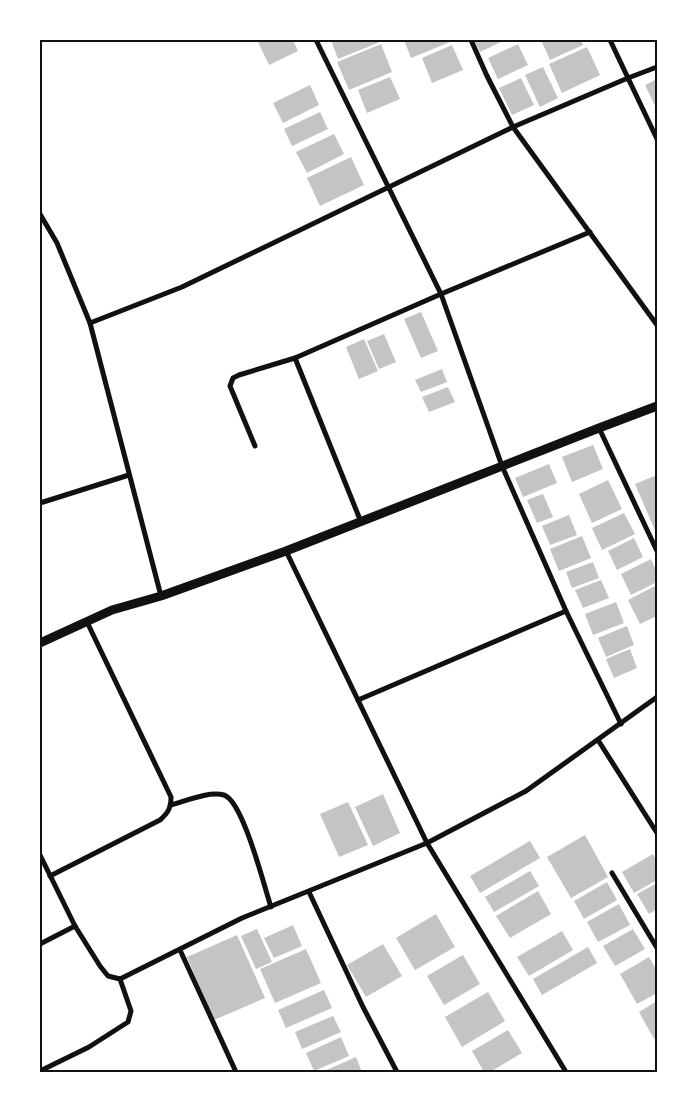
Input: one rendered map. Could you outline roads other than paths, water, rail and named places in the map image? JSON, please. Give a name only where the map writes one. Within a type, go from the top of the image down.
[{"type":"street","points":[[316,40],[441,294],[502,466],[566,611],[621,724]]},
{"type":"street","points":[[471,40],[513,127],[657,325]]},
{"type":"street","points":[[610,40],[657,139]]},
{"type":"street","points":[[90,323],[182,287],[513,127],[657,67]]},
{"type":"street","points":[[40,214],[57,243],[90,323],[161,596]]},
{"type":"street","points":[[255,446],[230,386],[233,378],[295,358],[441,294],[590,232]]},
{"type":"street","points":[[295,358],[362,522]]},
{"type":"street","points":[[40,643],[112,610],[161,596],[286,552],[657,406]]},
{"type":"street","points":[[599,428],[657,551]]},
{"type":"street","points":[[40,504],[129,475]]},
{"type":"street","points":[[286,552],[427,843],[566,1072]]},
{"type":"street","points":[[358,700],[566,611]]},
{"type":"street","points":[[50,876],[160,820],[168,813],[171,805],[171,797],[87,622]]},
{"type":"street","points":[[40,855],[75,926],[100,966],[108,976],[120,979],[242,918],[427,843],[526,791],[657,697]]},
{"type":"street","points":[[598,740],[657,833]]},
{"type":"street","points":[[171,805],[212,794],[225,796],[234,803],[244,820],[271,907]]},
{"type":"street","points":[[612,873],[657,948]]},
{"type":"street","points":[[309,892],[363,1007],[397,1072]]},
{"type":"street","points":[[40,944],[75,926]]},
{"type":"street","points":[[180,950],[236,1072]]},
{"type":"street","points":[[40,1072],[89,1047],[128,1022],[131,1011],[120,979]]}]
